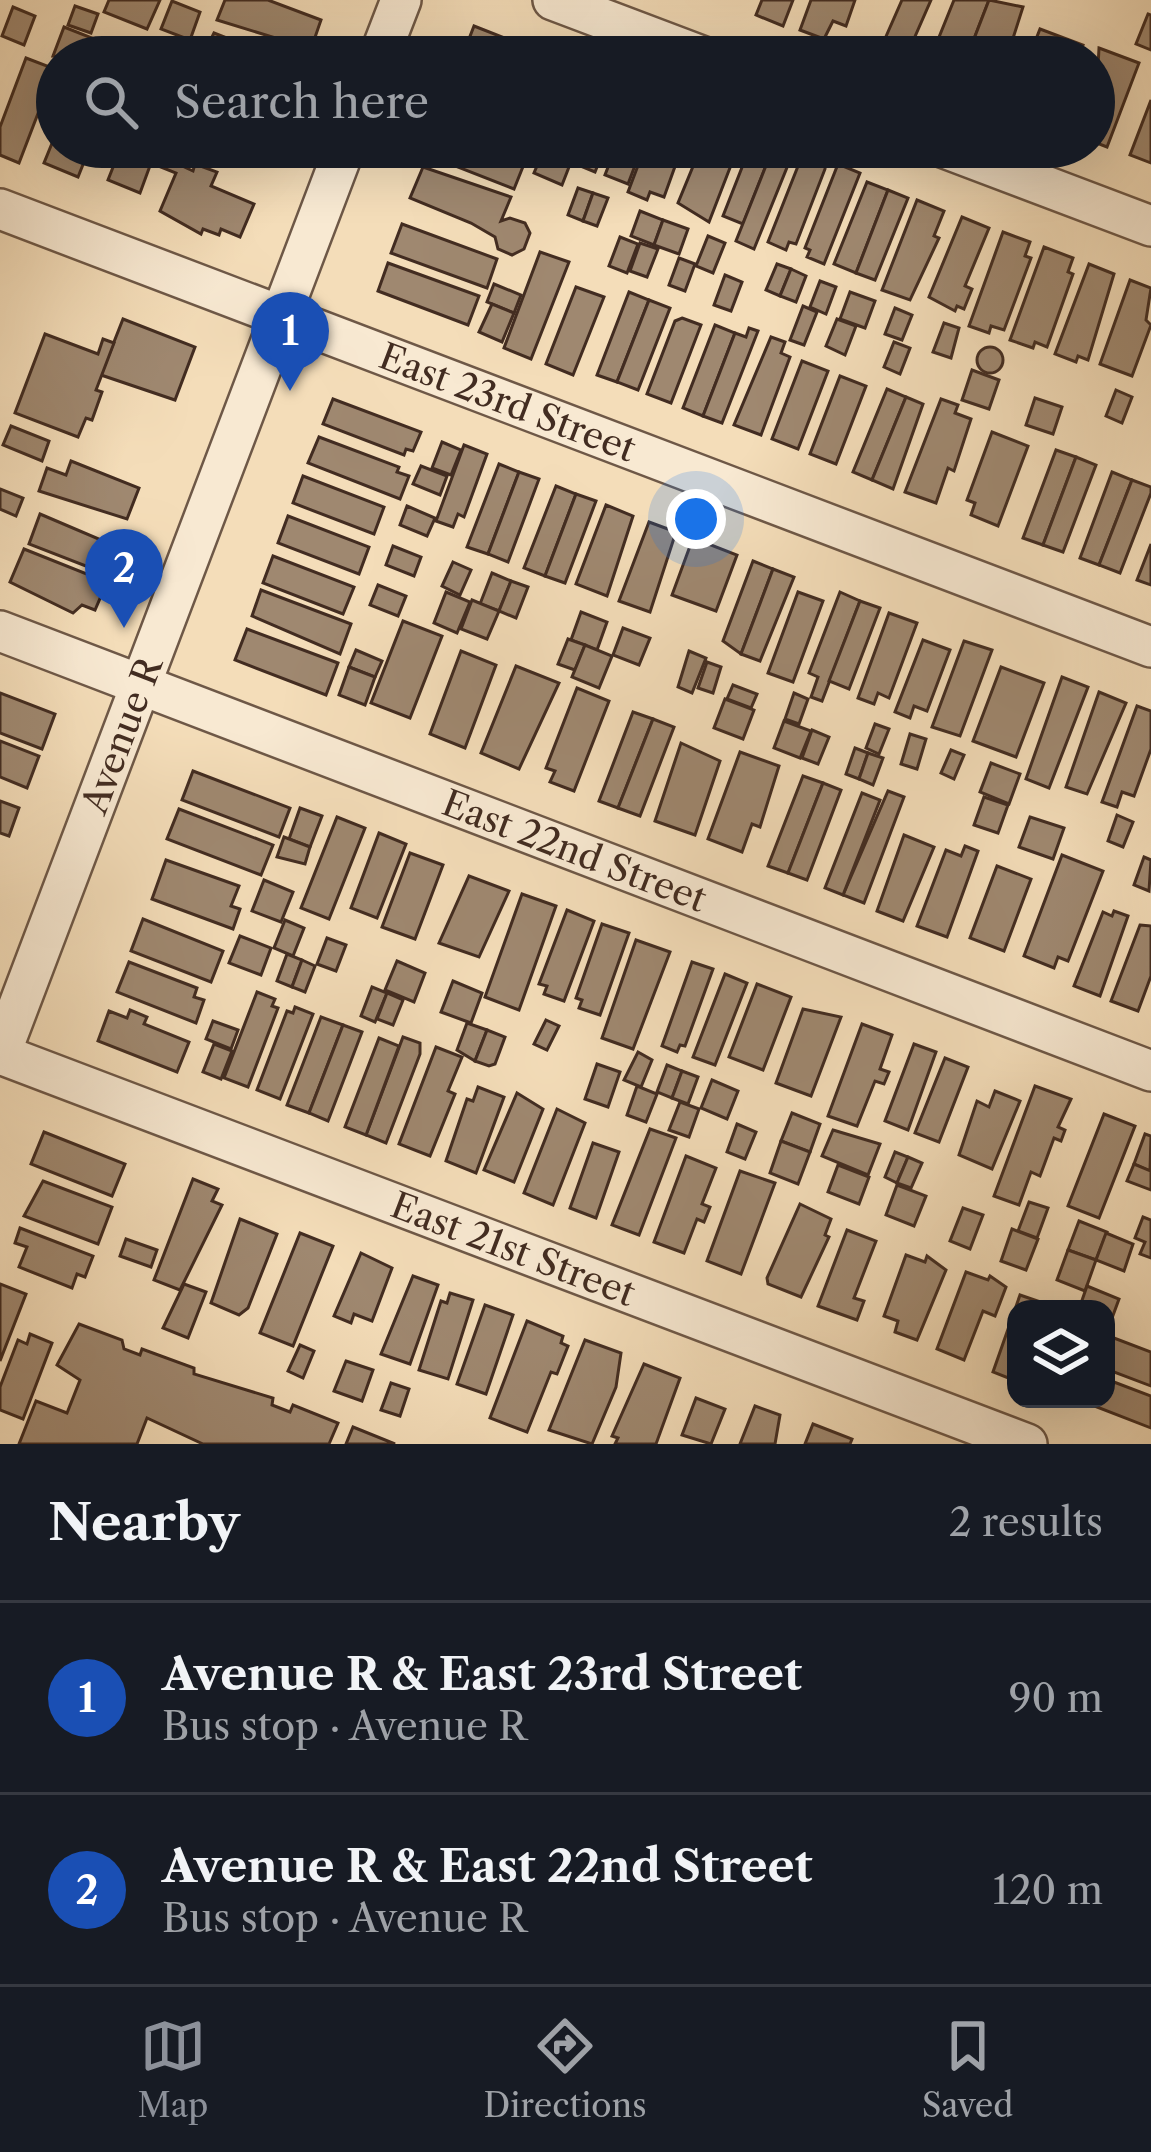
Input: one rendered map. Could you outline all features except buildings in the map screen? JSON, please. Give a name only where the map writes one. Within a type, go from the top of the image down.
[{"type":"street","points":[[387,36],[400,0]]},
{"type":"street","points":[[553,0],[648,36]]},
{"type":"street","name":"Avenue R","points":[[0,1054],[337,168]]},
{"type":"street","points":[[998,168],[1151,226]]},
{"type":"street","name":"East 23rd Street","points":[[0,209],[1151,647]]},
{"type":"street","name":"East 22nd Street","points":[[0,632],[1151,1071]]},
{"type":"street","name":"East 21st Street","points":[[0,1054],[1027,1444]]},
{"type":"place","name":"Avenue R & East 23rd Street","points":[[290,391]]},
{"type":"place","name":"Avenue R & East 22nd Street","points":[[124,628]]}]
